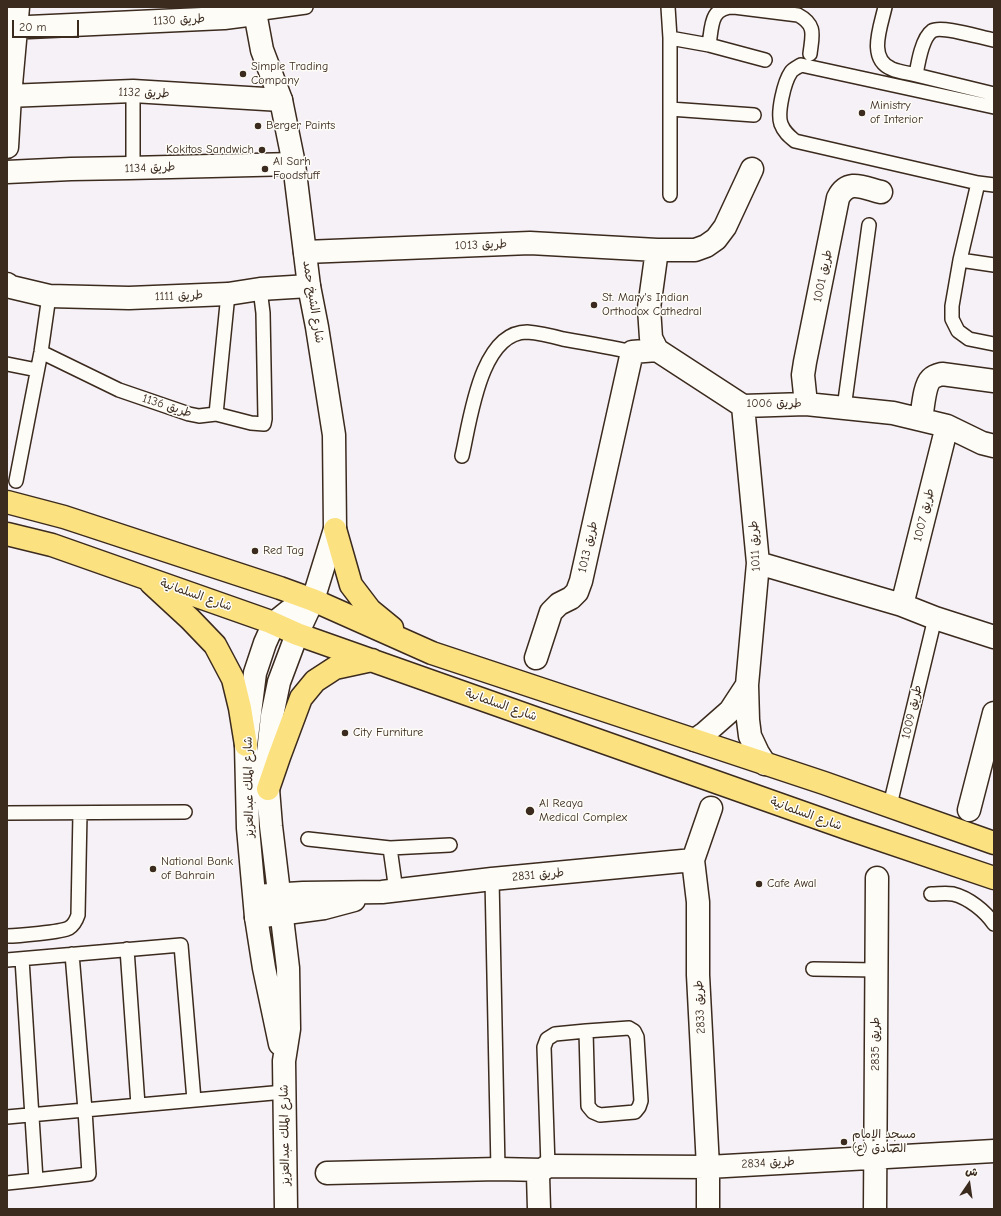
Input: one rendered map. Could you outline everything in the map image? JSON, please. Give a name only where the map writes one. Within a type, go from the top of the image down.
[{"type":"main road","points":[[7,502],[64,516],[280,588],[313,600],[432,653],[890,805],[994,843]]},
{"type":"main road","points":[[335,529],[351,585],[370,610],[389,626],[432,653]]},
{"type":"main road","name":"شارع السلمانية","points":[[7,534],[52,545],[144,577],[274,623],[297,634],[849,829],[994,878]]},
{"type":"main road","points":[[144,577],[190,619],[215,645],[233,679],[240,708],[246,745]]},
{"type":"main road","points":[[268,789],[301,698],[315,681],[335,668],[372,660]]},
{"type":"street","name":"طريق 1130","points":[[14,21],[224,18],[255,10]]},
{"type":"street","name":"شارع الشيخ حمد","points":[[255,10],[262,50],[281,100],[294,164],[309,286],[334,435],[335,529],[313,600]]},
{"type":"street","points":[[7,147],[8,96],[14,21]]},
{"type":"street","name":"طريق 1132","points":[[8,96],[133,91],[281,100]]},
{"type":"street","name":"طريق 1134","points":[[7,172],[72,168],[294,164]]},
{"type":"street","name":"طريق 1013","points":[[305,252],[530,243],[657,250],[695,250],[706,246],[716,239],[725,227],[752,169]]},
{"type":"street","name":"طريق 1001","points":[[806,404],[803,375],[805,362],[838,198],[842,190],[848,186],[856,186],[881,192]]},
{"type":"street","points":[[632,352],[657,350],[651,338],[649,308],[657,250]]},
{"type":"street","name":"طريق 1111","points":[[7,284],[11,288],[49,296],[129,298],[228,294],[309,286]]},
{"type":"street","name":"طريق 1006","points":[[657,350],[743,406],[806,404],[893,413],[947,426],[982,443],[994,446]]},
{"type":"street","name":"طريق 1013","points":[[536,658],[551,612],[559,604],[571,598],[577,592],[581,581],[632,352]]},
{"type":"street","points":[[921,419],[927,385],[936,375],[942,374],[994,381]]},
{"type":"street","name":"طريق 1011","points":[[743,406],[758,562],[747,685],[748,720],[750,736],[765,764]]},
{"type":"street","name":"طريق 1007","points":[[902,605],[947,426]]},
{"type":"street","points":[[758,562],[902,605],[935,618],[994,637]]},
{"type":"street","name":"شارع الملك عبدالعزيز","points":[[284,1061],[264,968],[256,906],[248,828],[246,745],[255,673],[265,643],[274,623],[289,611],[313,600]]},
{"type":"street","name":"شارع الملك عبدالعزيز","points":[[286,1209],[284,1061],[289,1029],[290,1007],[288,968],[268,789],[268,753],[272,716],[279,682],[297,634],[313,600]]},
{"type":"street","name":"طريق 1011","points":[[695,740],[705,734],[730,711],[747,685]]},
{"type":"street","points":[[969,810],[994,713]]},
{"type":"street","name":"طريق 2833","points":[[708,1209],[708,1167],[698,975],[698,902],[693,860],[712,808]]},
{"type":"street","name":"طريق 2831","points":[[256,906],[280,904],[324,908],[389,892],[492,879],[693,860]]},
{"type":"street","points":[[971,871],[994,888]]},
{"type":"street","name":"طريق 2835","points":[[875,1209],[877,878]]},
{"type":"street","name":"طريق 2834","points":[[327,1173],[545,1168],[708,1167],[994,1150]]},
{"type":"street","points":[[539,1209],[538,1175],[545,1168]]},
{"type":"lane","points":[[255,10],[306,7]]},
{"type":"lane","points":[[668,7],[670,38],[670,196]]},
{"type":"lane","points":[[709,45],[715,16],[720,10],[727,7],[734,7],[798,15],[805,18],[810,25],[812,32],[810,54]]},
{"type":"lane","points":[[885,7],[876,49],[878,57],[884,64],[891,69],[994,94]]},
{"type":"lane","points":[[916,75],[922,48],[932,31],[941,29],[994,40]]},
{"type":"lane","points":[[670,38],[709,45],[765,60]]},
{"type":"lane","points":[[994,107],[801,65],[791,71],[779,111],[780,123],[786,133],[794,141],[978,183],[994,185]]},
{"type":"lane","points":[[133,91],[133,168]]},
{"type":"lane","points":[[670,109],[754,115]]},
{"type":"lane","points":[[978,183],[960,260],[952,306],[952,319],[958,331],[968,339],[994,344]]},
{"type":"lane","points":[[844,408],[869,225]]},
{"type":"lane","points":[[960,260],[994,265]]},
{"type":"lane","name":"طريق 1136","points":[[41,352],[126,392],[189,414],[199,416],[216,414],[264,424],[263,313],[260,290]]},
{"type":"lane","points":[[216,414],[228,294]]},
{"type":"lane","points":[[16,481],[41,352],[49,296]]},
{"type":"lane","points":[[462,456],[478,384],[490,357],[511,335],[526,332],[542,334],[632,352]]},
{"type":"lane","points":[[7,364],[37,370]]},
{"type":"lane","name":"طريق 1009","points":[[890,805],[935,618]]},
{"type":"lane","points":[[7,813],[185,812]]},
{"type":"lane","points":[[7,936],[65,930],[74,924],[78,915],[80,813]]},
{"type":"lane","points":[[308,839],[390,848],[450,845]]},
{"type":"lane","points":[[389,892],[390,848]]},
{"type":"lane","points":[[492,879],[498,1169]]},
{"type":"lane","points":[[931,894],[952,894],[967,900],[980,908],[994,924]]},
{"type":"lane","points":[[7,960],[181,945],[194,1100]]},
{"type":"lane","points":[[127,949],[138,1105]]},
{"type":"lane","points":[[7,1183],[89,1174],[72,954]]},
{"type":"lane","points":[[22,959],[36,1180]]},
{"type":"lane","points":[[813,970],[877,970]]},
{"type":"lane","points":[[545,1168],[544,1047],[547,1039],[555,1034],[586,1031],[629,1028],[634,1031],[637,1037],[641,1101],[635,1112],[600,1116],[593,1112],[588,1106],[586,1031]]},
{"type":"lane","points":[[7,1117],[284,1092]]},
{"type":"place","name":"Simple Trading Company","points":[[243,74]]},
{"type":"place","name":"Ministry of Interior","points":[[862,113]]},
{"type":"place","name":"Berger Paints","points":[[258,126]]},
{"type":"place","name":"Kokitos Sandwich","points":[[262,150]]},
{"type":"place","name":"Al Sarh Foodstuff","points":[[265,169]]},
{"type":"place","name":"St. Mary's Indian Orthodox Cathedral","points":[[594,305]]},
{"type":"place","name":"Red Tag","points":[[255,551]]},
{"type":"place","name":"City Furniture","points":[[345,733]]},
{"type":"place","name":"Al Reaya Medical Complex","points":[[530,811]]},
{"type":"place","name":"National Bank of Bahrain","points":[[153,869]]},
{"type":"place","name":"Cafe Awal","points":[[759,884]]},
{"type":"place","name":"مسجد الإمام الصادق (ع)","points":[[844,1142]]}]
